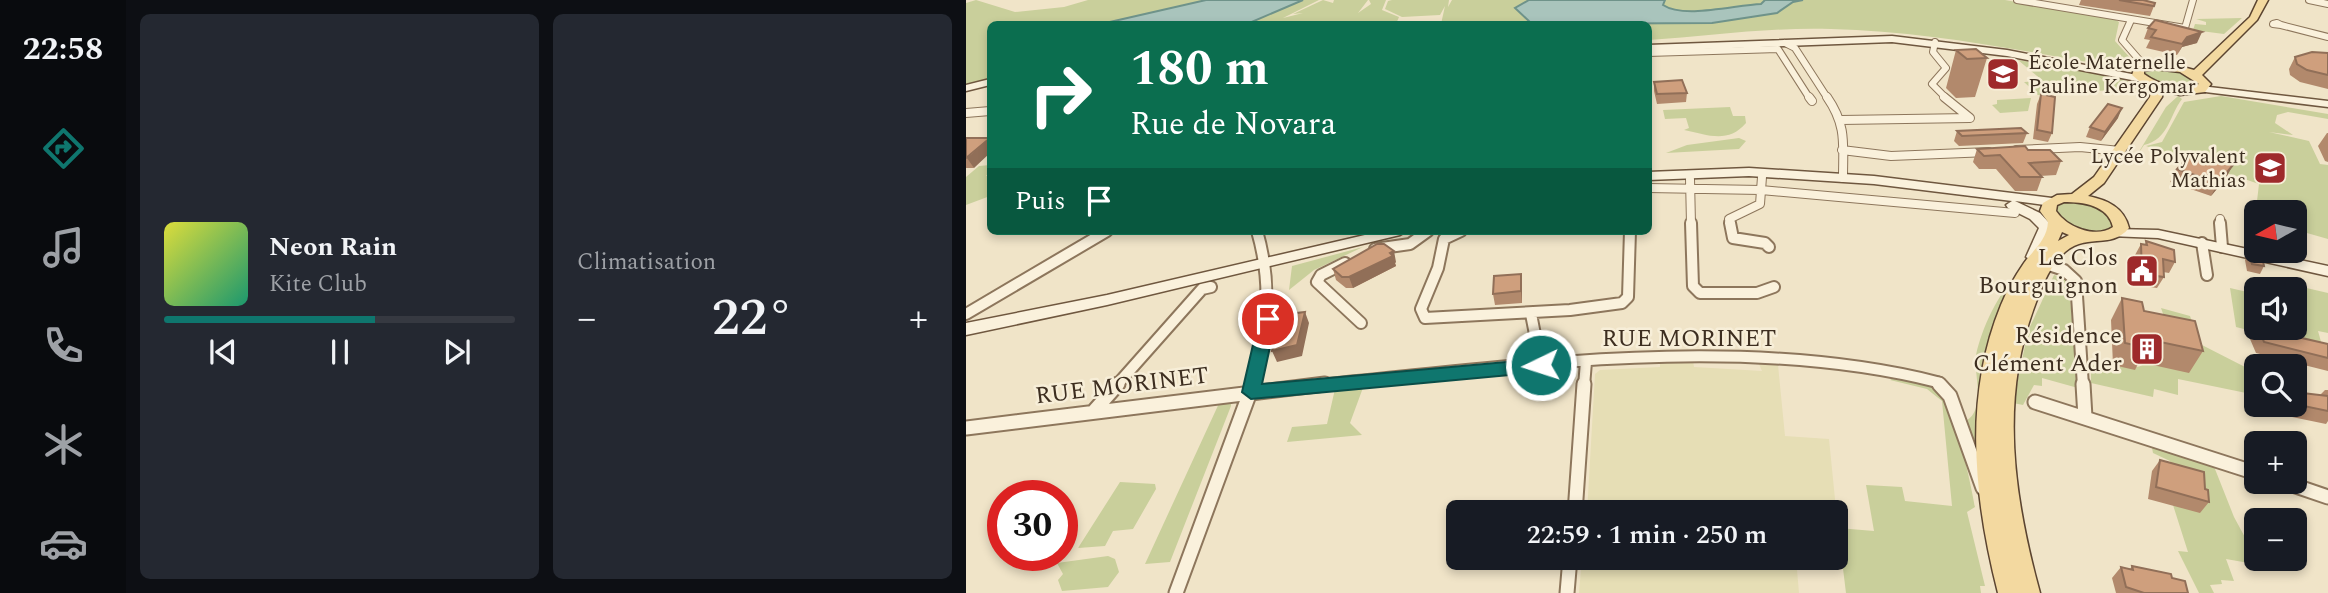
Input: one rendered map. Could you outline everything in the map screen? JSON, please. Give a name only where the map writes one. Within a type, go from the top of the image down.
[{"type":"main road","points":[[2104,206],[2100,196],[2162,106],[2180,91],[2200,81],[2214,56],[2254,18],[2263,0]]},
{"type":"main road","points":[[1652,42],[1787,32],[1912,37],[2117,69],[2143,75],[2180,91]]},
{"type":"main road","points":[[1785,43],[1774,36],[1787,32],[1800,36],[1797,45]]},
{"type":"main road","points":[[1652,48],[1785,43],[1797,45],[1892,38],[1935,42],[2143,75],[2214,56]]},
{"type":"main road","points":[[2167,67],[2200,81],[2328,104]]},
{"type":"main road","points":[[1652,182],[1762,179],[1934,191],[2014,209],[2053,213],[2099,180],[2156,97],[2157,90],[2143,75]]},
{"type":"main road","points":[[966,90],[987,84]]},
{"type":"main road","points":[[1652,176],[1843,178],[1951,187],[2053,213],[2088,235]]},
{"type":"main road","points":[[2076,198],[2104,206],[2118,216],[2158,234]]},
{"type":"main road","points":[[2014,209],[2040,219],[2047,230],[2012,336],[2004,380],[2001,422],[2007,502],[2027,593]]},
{"type":"main road","points":[[2011,593],[1993,510],[1989,466],[1992,379],[2005,319],[2056,233],[2053,213]]},
{"type":"main road","points":[[2115,233],[2121,228],[2118,216]]},
{"type":"main road","points":[[2036,267],[2070,239],[2115,233],[2158,234],[2328,271]]},
{"type":"main road","points":[[966,329],[1265,260],[1356,235]]},
{"type":"main road","points":[[966,323],[1381,235]]},
{"type":"street","points":[[2017,0],[2185,28],[2193,0]]},
{"type":"street","points":[[2309,0],[2328,4]]},
{"type":"street","points":[[2131,20],[2122,40],[2142,63],[2143,75]]},
{"type":"street","points":[[2281,25],[2328,37]]},
{"type":"street","points":[[1841,120],[1881,117],[1916,122],[1970,118],[1960,105],[1947,102],[1932,84],[1946,68],[1933,52],[1935,42]]},
{"type":"street","points":[[1797,45],[1841,120],[1843,178]]},
{"type":"street","points":[[2127,47],[2167,67]]},
{"type":"street","points":[[1652,53],[1775,48],[1781,50],[1812,101]]},
{"type":"street","points":[[1792,68],[1808,67]]},
{"type":"street","points":[[966,113],[987,111]]},
{"type":"street","points":[[2007,150],[2080,147],[2120,151]]},
{"type":"street","points":[[1842,150],[1884,156],[1995,151]]},
{"type":"street","points":[[1762,179],[1760,204],[1729,219],[1733,238],[1759,242],[1769,247]]},
{"type":"street","points":[[1652,188],[1691,183],[1693,286],[1700,293],[1757,293],[1774,287]]},
{"type":"street","points":[[2220,219],[2222,247]]},
{"type":"street","points":[[966,314],[1100,235]]},
{"type":"street","points":[[1176,593],[1251,392],[1268,319],[1265,260],[1258,235]]},
{"type":"street","points":[[1366,253],[1388,245],[1410,244],[1422,235]]},
{"type":"street","points":[[1452,235],[1444,239],[1421,313],[1432,319],[1519,312],[1531,314],[1547,309],[1626,301],[1630,235]]},
{"type":"street","points":[[2202,243],[2207,275]]},
{"type":"street","points":[[1354,259],[1321,275],[1317,282],[1361,323]]},
{"type":"street","points":[[2036,267],[2064,270],[2076,281],[2085,417]]},
{"type":"street","points":[[1094,411],[1202,289],[1211,287]]},
{"type":"street","points":[[1531,314],[1541,365]]},
{"type":"street","name":"RUE MORINET","points":[[966,428],[1251,392],[1541,365],[1661,356],[1806,361],[1928,378],[1944,388],[1950,396],[1978,477],[1993,510]]},
{"type":"street","points":[[1576,500],[1586,362]]},
{"type":"street","points":[[2035,402],[2244,469]]},
{"type":"street","points":[[2307,490],[2328,497]]},
{"type":"street","points":[[1567,593],[1569,570]]},
{"type":"shaded area","points":[[1660,361],[1693,361],[1694,367],[1762,371],[1759,364],[1778,365],[1785,436],[1829,439],[1835,500],[1588,500],[1595,374],[1600,370],[1660,367]]},
{"type":"shaded area","points":[[1581,570],[1797,570],[1799,593],[1579,593]]},
{"type":"green space","points":[[976,0],[1015,12],[1064,7],[1088,0],[1319,0],[1283,18],[1303,13],[1293,14],[1323,0],[1333,3],[1334,0],[1368,0],[1358,13],[1371,4],[1369,0],[1386,0],[1382,10],[1399,17],[1397,21],[987,21],[987,81],[966,86],[966,3]]},
{"type":"green space","points":[[1449,0],[1448,7],[1452,0],[2005,0],[2114,19],[2119,22],[2115,41],[2132,60],[2123,68],[1977,43],[1831,29],[1785,29],[1652,40],[1652,21],[1442,21],[1445,6],[1440,15],[1402,17],[1385,9],[1388,1]]},
{"type":"green space","points":[[2242,18],[2224,34],[2193,30],[2195,24],[2206,25],[2206,22],[2196,19]]},
{"type":"green space","points":[[2018,60],[2121,78],[2141,88],[2038,95],[2024,82],[2043,81]]},
{"type":"green space","points":[[2153,68],[2176,70],[2200,83],[2199,87],[2168,88],[2144,77],[2143,71]]},
{"type":"green space","points":[[2178,96],[2182,99],[2164,132],[2159,138],[2144,145],[2134,160],[2166,107]]},
{"type":"green space","name":"Lycée Polyvalent Mathias","points":[[2221,96],[2328,114],[2328,119],[2288,112],[2277,115],[2275,123],[2293,135],[2269,132],[2309,141],[2320,164],[2328,165],[2328,239],[2307,233],[2307,200],[2257,200],[2259,184],[2146,146],[2162,142],[2184,102]]},
{"type":"green space","points":[[2031,98],[2028,111],[2000,113],[1992,105],[1997,104],[1997,100]]},
{"type":"green space","points":[[1730,107],[1733,116],[1745,116],[1746,123],[1739,130],[1725,136],[1709,136],[1684,130],[1689,128],[1686,118],[1665,119],[1663,110]]},
{"type":"green space","points":[[1739,138],[1746,141],[1739,149],[1666,153],[1687,145]]},
{"type":"green space","points":[[987,165],[987,197],[966,205],[966,177],[979,166]]},
{"type":"green space","points":[[2062,202],[2099,208],[2115,227],[2093,232],[2058,220],[2054,206]]},
{"type":"green space","points":[[1363,247],[1314,270],[1289,290],[1292,266]]},
{"type":"green space","points":[[2019,274],[1981,443],[1976,443],[1966,421],[1976,408],[1978,399],[1976,355],[1992,311],[2004,290]]},
{"type":"green space","points":[[2054,275],[2065,278],[2069,286],[2078,388],[2042,378],[2042,386],[2034,385],[2023,405],[2013,403],[2028,331]]},
{"type":"green space","points":[[2230,288],[2244,291],[2244,329],[2236,327]]},
{"type":"green space","points":[[2307,288],[2328,293],[2328,333],[2318,331],[2323,349],[2287,340],[2307,340]]},
{"type":"green space","points":[[2161,308],[2190,316],[2200,344],[2244,366],[2244,393],[2178,379],[2178,395],[2154,389],[2153,397],[2091,383],[2091,366],[2143,365],[2167,325]]},
{"type":"green space","points":[[1893,378],[1918,381],[1930,385],[1940,392],[1946,401],[1962,447],[1975,507],[1967,512],[1985,586],[1980,586],[1981,593],[1846,593],[1843,570],[1848,570],[1848,529],[1874,531],[1866,485],[1902,487],[1905,501],[1952,506],[1942,401],[1927,389],[1890,380]]},
{"type":"green space","points":[[1364,385],[1350,423],[1362,435],[1287,442],[1292,427],[1327,424],[1335,389]]},
{"type":"green space","points":[[1221,399],[1231,399],[1231,406],[1170,562],[1145,564]]},
{"type":"green space","points":[[2151,443],[2213,464],[2244,535],[2244,562],[2226,559],[2234,581],[2221,580],[2222,584],[2210,585],[2214,593],[2199,593],[2178,551],[2188,552],[2173,505],[2177,477],[2170,461],[2153,453]]},
{"type":"green space","points":[[1120,482],[1155,484],[1156,489],[1133,529],[1113,531],[1105,546],[1078,548]]},
{"type":"green space","points":[[1108,556],[1115,559],[1119,572],[1108,587],[1062,591],[1058,580],[1063,574],[1061,571],[1078,571],[1078,560]]},
{"type":"water","points":[[1206,0],[1303,0],[1254,21],[1114,21]]},
{"type":"water","points":[[1529,0],[1665,0],[1663,5],[1672,9],[1696,11],[1761,4],[1765,0],[1803,0],[1793,2],[1777,13],[1712,23],[1529,21],[1515,8]]},
{"type":"building","points":[[2119,0],[2143,0],[2155,3],[2154,6]]},
{"type":"building","points":[[2155,20],[2202,32],[2187,37],[2182,44],[2151,37],[2156,30],[2148,28]]},
{"type":"building","points":[[1976,49],[1987,58],[1967,59],[1956,50]]},
{"type":"building","points":[[2312,52],[2328,53],[2328,75],[2307,70],[2297,64],[2295,57]]},
{"type":"building","points":[[1682,80],[1687,93],[1657,94],[1654,82]]},
{"type":"building","points":[[2041,94],[2055,97],[2052,133],[2037,130]]},
{"type":"building","points":[[2108,104],[2122,108],[2105,132],[2090,127]]},
{"type":"building","points":[[2021,128],[2027,133],[1962,136],[1957,131]]},
{"type":"building","points":[[966,138],[987,138],[987,140],[966,158]]},
{"type":"building","points":[[2025,146],[2028,150],[2050,150],[2061,161],[2029,163],[2042,177],[2020,177],[2000,155],[1984,156],[1977,149]]},
{"type":"building","points":[[2193,152],[2233,165],[2218,183],[2177,169]]},
{"type":"building","points":[[2146,241],[2174,250],[2175,262],[2163,259],[2164,277],[2142,274],[2141,244],[2147,245]]},
{"type":"building","points":[[1377,244],[1384,244],[1394,251],[1390,253],[1393,256],[1349,277],[1342,277],[1333,269]]},
{"type":"building","points":[[1521,274],[1521,291],[1493,294],[1494,276]]},
{"type":"building","points":[[2122,298],[2142,302],[2144,311],[2195,321],[2203,351],[2146,339],[2147,348],[2125,343]]},
{"type":"building","points":[[1305,312],[1297,345],[1272,351],[1281,315]]},
{"type":"building","points":[[2307,339],[2328,344],[2328,358],[2263,340]]},
{"type":"building","points":[[2307,394],[2328,396],[2328,411],[2307,407]]},
{"type":"building","points":[[2160,460],[2204,472],[2209,502],[2156,487]]},
{"type":"building","points":[[2132,566],[2171,574],[2172,578],[2185,581],[2188,593],[2144,593],[2126,587],[2121,567],[2133,570]]},
{"type":"place","name":"École Maternelle Pauline Kergomar","points":[[2003,74]]},
{"type":"place","name":"Lycée Polyvalent Mathias","points":[[2270,168]]},
{"type":"place","name":"Le Clos Bourguignon","points":[[2142,271]]},
{"type":"place","name":"Résidence Clément Ader","points":[[2147,349]]},
{"type":"route","points":[[1268,319],[1251,392],[1541,365]]}]
